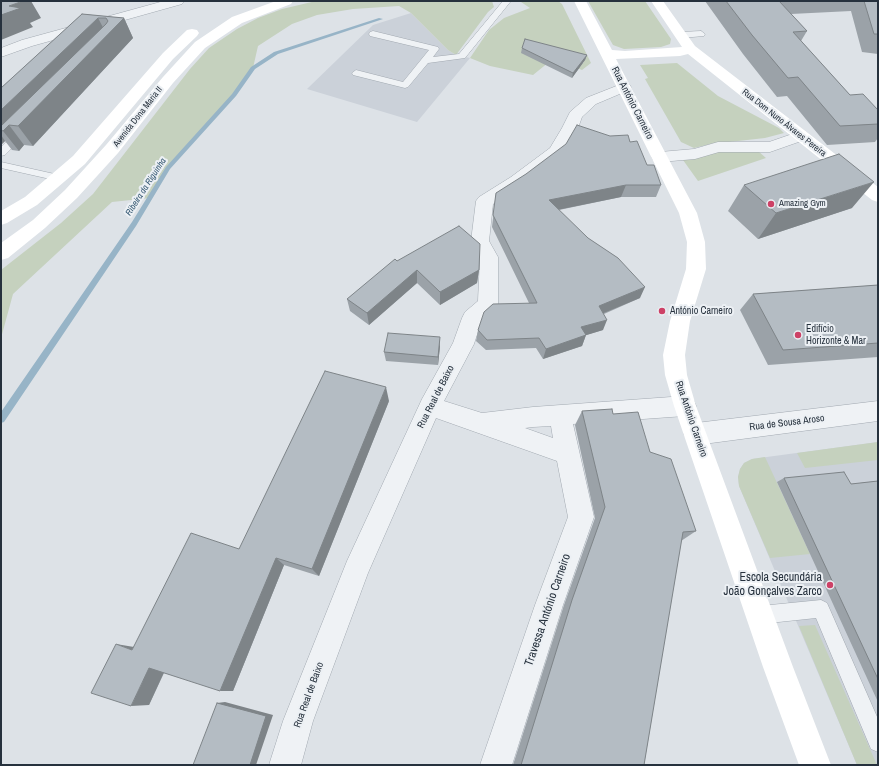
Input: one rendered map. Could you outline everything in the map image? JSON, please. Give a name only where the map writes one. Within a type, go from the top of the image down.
[{"type":"street","points":[[1,54],[27,43],[178,1]]},
{"type":"street","name":"Avenida Dona Maria II","points":[[1,219],[31,201],[79,160],[176,47],[194,31],[255,1]]},
{"type":"street","name":"Avenida Dona Maria II","points":[[1,253],[39,224],[71,194],[112,150],[168,80],[200,45],[237,20],[287,1]]},
{"type":"street","name":"Rua Dom Nuno Álvares Pereira","points":[[657,1],[690,49],[878,196]]},
{"type":"street","name":"Rua António Carneiro","points":[[580,2],[688,213],[696,242],[696,269],[680,321],[674,355],[676,375],[685,406],[815,765]]},
{"type":"street","points":[[607,54],[625,55],[680,52],[690,49]]},
{"type":"street","name":"Rua Real de Baixo","points":[[285,765],[298,721],[356,570],[430,406],[463,344],[472,318],[488,304],[489,257],[480,241],[486,201],[517,181],[556,151],[570,128],[575,115],[591,101],[624,87]]},
{"type":"street","points":[[660,157],[695,154],[718,148],[770,146],[801,136]]},
{"type":"street","points":[[430,406],[568,454]]},
{"type":"street","points":[[482,423],[560,415],[685,406]]},
{"type":"street","name":"Rua de Sousa Aroso","points":[[696,434],[878,411]]},
{"type":"street","name":"Travessa António Carneiro","points":[[496,765],[549,605],[582,517],[560,415]]},
{"type":"lane","points":[[425,61],[462,56],[507,1]]},
{"type":"lane","points":[[356,73],[405,85],[436,49],[374,34]]},
{"type":"lane","points":[[680,35],[701,34]]},
{"type":"lane","points":[[1,153],[29,125]]},
{"type":"lane","points":[[1,165],[59,178]]},
{"type":"lane","points":[[760,615],[821,609],[878,742]]},
{"type":"shaded area","points":[[411,13],[448,50],[456,55],[470,58],[417,122],[307,89],[373,25]]},
{"type":"shaded area","name":"Escola Secundária João Gonçalves Zarco","points":[[878,442],[878,765],[857,765],[739,486],[738,477],[740,469],[744,463],[752,459]]},
{"type":"green space","points":[[316,1],[492,1],[494,7],[488,12],[456,55],[448,50],[411,13],[399,6],[353,9],[317,15],[292,24],[258,46],[253,68],[234,95],[168,168],[150,198],[112,202],[13,294],[1,338],[1,270],[61,223],[93,194],[190,69],[209,48],[237,29],[258,18],[282,9]]},
{"type":"green space","points":[[558,1],[562,4],[591,63],[582,70],[577,68],[584,62],[554,58],[533,75],[490,66],[470,58],[489,30],[504,18],[530,8],[521,2]]},
{"type":"green space","points":[[588,1],[645,1],[671,39],[670,44],[661,47],[624,49],[613,45]]},
{"type":"green space","points":[[677,63],[718,96],[779,128],[784,133],[765,138],[711,144],[694,148],[681,142],[645,79],[648,78],[640,65]]},
{"type":"green space","points":[[719,151],[758,151],[766,158],[698,181],[683,160]]},
{"type":"green space","points":[[878,442],[878,460],[805,468],[797,453]]},
{"type":"green space","points":[[765,457],[810,554],[770,558],[739,486],[738,477],[740,469],[744,463],[752,459]]},
{"type":"green space","points":[[815,625],[877,765],[857,765],[799,626]]},
{"type":"building","points":[[1,1],[23,1],[9,6],[21,8],[1,15]]},
{"type":"building","points":[[726,1],[779,1],[807,31],[793,32],[850,95],[863,94],[878,110],[878,124],[840,126],[798,77],[788,78]]},
{"type":"building","points":[[864,1],[878,1],[878,34],[874,34]]},
{"type":"building","points":[[82,14],[124,18],[18,126],[9,125],[3,131],[1,130],[1,126],[108,21],[106,18],[98,18],[1,110],[1,88]]},
{"type":"building","points":[[525,39],[587,55],[573,73],[522,48]]},
{"type":"building","points":[[577,125],[610,136],[628,135],[630,142],[637,141],[647,165],[654,165],[661,185],[626,185],[549,200],[588,238],[618,258],[645,287],[599,306],[607,320],[581,327],[586,335],[546,349],[539,338],[487,340],[478,330],[484,312],[493,304],[537,303],[493,215],[496,193],[526,174],[566,144]]},
{"type":"building","points":[[839,154],[874,182],[776,213],[744,185]]},
{"type":"building","points":[[459,226],[480,244],[479,270],[440,292],[417,270],[367,313],[347,299],[395,259],[397,261]]},
{"type":"building","points":[[878,285],[878,343],[783,350],[753,294]]},
{"type":"building","points":[[388,333],[440,337],[438,357],[384,352]]},
{"type":"building","points":[[325,371],[386,387],[312,569],[276,558],[220,691],[149,668],[131,706],[91,693],[116,644],[132,650],[191,533],[239,549]]},
{"type":"building","points":[[612,409],[613,414],[638,412],[650,452],[671,459],[696,531],[683,532],[644,765],[521,765],[572,600],[605,507],[582,411]]},
{"type":"building","points":[[844,472],[851,484],[878,481],[878,679],[784,478]]},
{"type":"building","points":[[217,703],[266,716],[250,765],[193,765]]},
{"type":"waterway","name":"Ribeira da Riguinha","points":[[1,419],[134,224],[168,168],[234,95],[253,68],[276,53],[381,19]]},
{"type":"place","name":"Amazing Gym","points":[[771,204]]},
{"type":"place","name":"António Carneiro","points":[[662,311]]},
{"type":"place","name":"Edifício Horizonte & Mar","points":[[798,335]]},
{"type":"place","name":"Escola Secundária João Gonçalves Zarco","points":[[830,585]]}]
